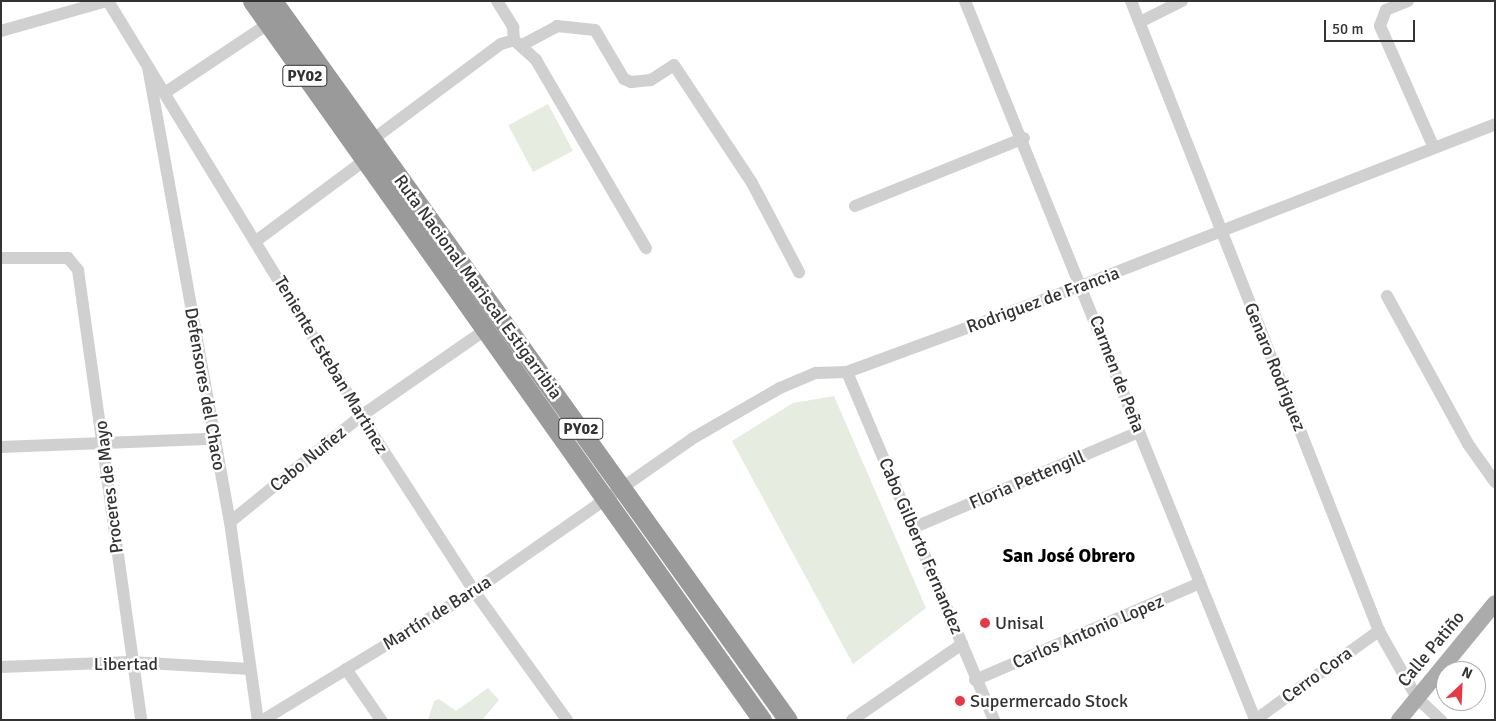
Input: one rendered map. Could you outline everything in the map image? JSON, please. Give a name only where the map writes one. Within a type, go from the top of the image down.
[{"type":"highway","name":"Ruta Nacional Mariscal Estigarribia","points":[[252,1],[608,500],[762,720]]},
{"type":"highway","name":"Ruta Nacional Mariscal Estigarribia","points":[[273,1],[788,720]]},
{"type":"main road","name":"Calle Patiño","points":[[1399,720],[1495,603]]},
{"type":"street","points":[[1,31],[107,1]]},
{"type":"street","name":"Teniente Esteban Martinez","points":[[107,1],[147,60],[361,416],[474,591],[567,720]]},
{"type":"street","points":[[497,1],[513,27],[518,42],[536,60],[646,248]]},
{"type":"street","name":"Carmen de Peña","points":[[965,1],[1024,138],[1139,432],[1255,720]]},
{"type":"street","name":"Genaro Rodriguez","points":[[1131,1],[1378,631],[1417,698],[1442,720]]},
{"type":"street","points":[[1140,22],[1182,1]]},
{"type":"street","points":[[1408,1],[1386,10],[1380,26],[1434,148]]},
{"type":"street","points":[[166,92],[268,24]]},
{"type":"street","points":[[372,140],[502,44],[518,42],[557,26],[595,30],[624,79],[631,82],[651,80],[674,66],[752,183],[800,272]]},
{"type":"street","name":"Defensores del Chaco","points":[[147,60],[213,439],[230,522],[258,720]]},
{"type":"street","name":"Rodriguez de Francia","points":[[608,500],[736,410],[816,373],[847,372],[1222,233],[1495,124]]},
{"type":"street","points":[[855,206],[1024,138]]},
{"type":"street","points":[[256,241],[365,160]]},
{"type":"street","name":"Proceres de Mayo","points":[[1,258],[68,258],[78,270],[105,442],[130,662],[141,720]]},
{"type":"street","points":[[1387,296],[1468,444],[1495,482]]},
{"type":"street","name":"Cabo Nuñez","points":[[230,522],[361,416],[485,330]]},
{"type":"street","name":"Cabo Gilberto Fernandez","points":[[847,372],[915,527],[975,680],[994,720]]},
{"type":"street","name":"Floria Pettengill","points":[[915,527],[1139,432]]},
{"type":"street","points":[[1,447],[213,439]]},
{"type":"street","name":"Martín de Barua","points":[[263,720],[474,591],[608,500]]},
{"type":"street","name":"Carlos Antonio Lopez","points":[[975,680],[1200,584]]},
{"type":"street","name":"Cerro Cora","points":[[1255,720],[1378,631]]},
{"type":"street","points":[[859,718],[962,644]]},
{"type":"street","name":"Libertad","points":[[1,667],[130,662],[250,669]]},
{"type":"street","points":[[346,669],[381,720]]},
{"type":"shaded area","points":[[548,104],[573,151],[533,172],[508,125]]},
{"type":"shaded area","points":[[834,396],[926,608],[853,664],[732,441],[793,403]]},
{"type":"shaded area","points":[[488,688],[499,700],[482,720],[428,720],[434,701],[439,699],[456,711]]},
{"type":"place","name":"Unisal","points":[[985,623]]},
{"type":"place","name":"Supermercado Stock","points":[[960,701]]},
{"type":"district","name":"San José Obrero","points":[[1069,557]]}]
